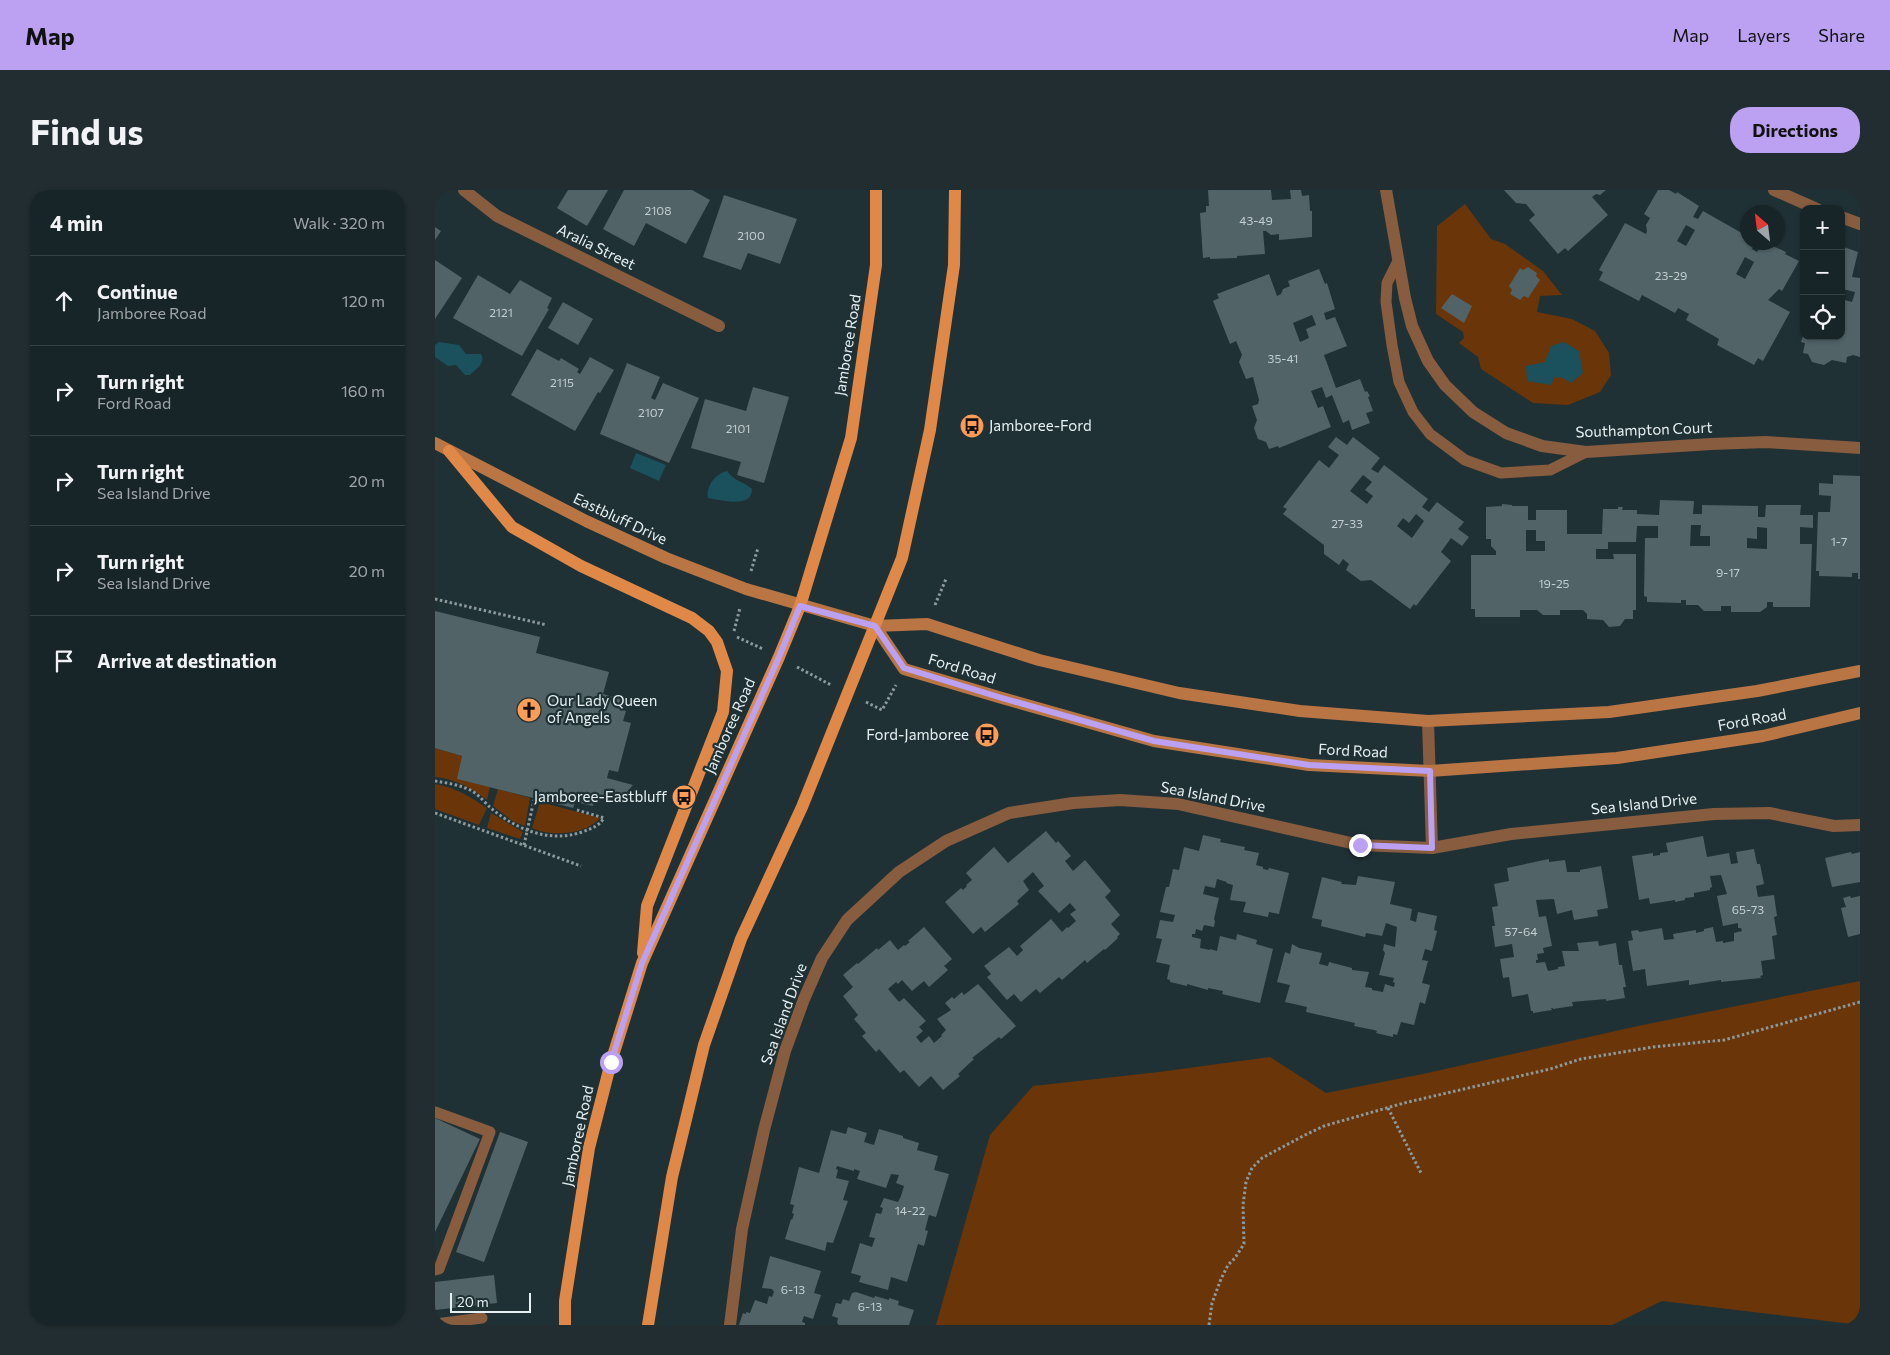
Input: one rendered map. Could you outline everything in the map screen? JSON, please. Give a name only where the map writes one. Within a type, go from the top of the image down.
[{"type":"main road","name":"Jamboree Road","points":[[565,1325],[565,1301],[589,1148],[611,1062],[642,963],[800,606],[851,438],[876,265],[876,190]]},
{"type":"main road","points":[[648,1325],[672,1177],[704,1045],[741,939],[802,807],[902,558],[930,430],[954,265],[955,190]]},
{"type":"main road","name":"Eastbluff Drive","points":[[435,443],[585,521],[666,558],[746,589],[800,606]]},
{"type":"main road","points":[[449,451],[512,527],[581,566],[692,618],[709,632],[717,642],[727,671],[723,712],[647,906],[642,963]]},
{"type":"main road","name":"Ford Road","points":[[800,606],[875,626],[927,624],[1039,660],[1179,693],[1299,711],[1428,721],[1609,712],[1757,691],[1860,671]]},
{"type":"main road","name":"Ford Road","points":[[875,626],[904,668],[1154,741],[1309,765],[1430,771],[1617,758],[1763,736],[1860,713]]},
{"type":"street","name":"Aralia Street","points":[[464,190],[497,216],[719,326]]},
{"type":"street","name":"Southampton Court","points":[[1386,190],[1398,261],[1412,326],[1428,361],[1445,385],[1473,412],[1505,433],[1542,446],[1586,452],[1766,442],[1860,448]]},
{"type":"street","points":[[1774,190],[1808,205]]},
{"type":"street","points":[[1845,219],[1860,224]]},
{"type":"street","points":[[1428,721],[1432,848]]},
{"type":"street","name":"Sea Island Drive","points":[[730,1325],[742,1229],[764,1130],[785,1051],[804,999],[822,958],[847,920],[899,872],[946,841],[1009,813],[1073,803],[1120,800],[1178,804],[1360,845],[1432,848],[1511,834],[1714,814],[1769,813],[1834,826],[1860,825]]},
{"type":"lane","points":[[1398,261],[1387,283],[1386,302],[1392,345],[1399,382],[1413,412],[1430,434],[1465,460],[1501,473],[1550,470],[1586,452]]},
{"type":"lane","points":[[435,1112],[490,1132],[439,1269],[435,1270]]},
{"type":"lane","points":[[435,1324],[482,1318]]},
{"type":"path","points":[[435,599],[547,625]]},
{"type":"path","points":[[435,781],[451,783],[473,792],[511,823],[527,831],[545,835],[573,835],[599,826],[604,818],[577,810]]},
{"type":"path","points":[[524,845],[534,800]]},
{"type":"path","points":[[435,813],[581,866]]},
{"type":"path","points":[[1209,1325],[1212,1303],[1221,1279],[1228,1265],[1244,1244],[1243,1205],[1246,1182],[1252,1168],[1262,1158],[1324,1126],[1388,1108],[1551,1069],[1581,1059],[1653,1047],[1724,1040],[1860,1002]]},
{"type":"path","points":[[1388,1108],[1421,1173]]},
{"type":"shaded area","points":[[1465,204],[1491,239],[1505,244],[1543,271],[1562,295],[1540,296],[1537,312],[1572,319],[1595,331],[1609,353],[1611,375],[1600,392],[1568,405],[1533,403],[1481,369],[1478,357],[1459,343],[1464,338],[1463,332],[1436,314],[1437,226]]},
{"type":"shaded area","points":[[435,748],[462,756],[458,779],[490,787],[487,800],[463,785],[435,777]]},
{"type":"shaded area","points":[[435,784],[456,790],[487,808],[479,825],[435,809]]},
{"type":"shaded area","points":[[498,789],[530,798],[525,826],[514,822],[493,806]]},
{"type":"shaded area","points":[[540,802],[600,818],[586,828],[568,833],[540,831],[532,828]]},
{"type":"shaded area","points":[[491,813],[523,832],[520,839],[487,828]]},
{"type":"shaded area","points":[[1860,981],[1860,1325],[1662,1301],[1612,1325],[936,1325],[990,1135],[1033,1086],[1270,1057],[1326,1093],[1423,1074],[1638,1026]]},
{"type":"water","points":[[439,342],[459,345],[466,354],[481,354],[481,363],[470,375],[465,375],[456,365],[448,366],[435,357],[435,345]]},
{"type":"water","points":[[1564,342],[1579,351],[1583,373],[1571,383],[1561,377],[1554,378],[1551,385],[1527,381],[1526,366],[1545,362],[1551,346]]},
{"type":"water","points":[[636,453],[666,465],[659,481],[630,468]]},
{"type":"water","points":[[727,471],[752,489],[751,495],[747,499],[735,502],[708,498],[708,489],[712,481]]},
{"type":"building","points":[[568,190],[608,190],[587,226],[557,208]]},
{"type":"building","points":[[624,190],[692,190],[710,200],[686,244],[646,223],[634,246],[603,229]]},
{"type":"building","points":[[1208,190],[1271,190],[1272,200],[1291,199],[1290,190],[1301,190],[1302,196],[1309,195],[1310,211],[1312,211],[1312,237],[1279,240],[1279,234],[1271,235],[1263,231],[1265,254],[1237,256],[1237,258],[1203,258],[1200,213],[1206,212],[1206,206],[1209,206]]},
{"type":"building","points":[[1504,190],[1606,190],[1600,195],[1596,194],[1592,197],[1608,215],[1568,251],[1565,248],[1558,254],[1529,220],[1535,215],[1526,204],[1516,203]]},
{"type":"building","points":[[1658,190],[1669,190],[1676,194],[1677,192],[1699,206],[1693,217],[1698,219],[1703,211],[1740,232],[1740,250],[1754,250],[1757,252],[1758,250],[1782,250],[1786,252],[1785,254],[1799,261],[1782,291],[1779,289],[1768,300],[1790,312],[1763,361],[1758,358],[1754,365],[1717,345],[1719,339],[1686,320],[1689,314],[1678,308],[1675,313],[1642,295],[1639,301],[1599,280],[1603,272],[1599,270],[1625,223],[1646,234],[1646,225],[1650,218],[1644,214]],"holes":[[[1686,225],[1695,230],[1686,246],[1677,241]],[[1745,257],[1754,262],[1745,279],[1736,274]]]},
{"type":"building","points":[[724,195],[797,219],[780,264],[748,253],[741,270],[703,257]]},
{"type":"building","points":[[435,227],[441,231],[435,240]]},
{"type":"building","points":[[1845,247],[1858,252],[1852,277],[1860,278],[1860,357],[1853,355],[1847,357],[1846,363],[1832,360],[1824,365],[1812,362],[1808,354],[1803,353],[1805,343],[1801,342],[1802,340],[1845,340],[1845,300],[1852,302],[1855,292],[1845,290]]},
{"type":"building","points":[[435,260],[462,278],[435,319]]},
{"type":"building","points":[[1528,267],[1537,273],[1536,276],[1540,280],[1528,298],[1524,296],[1520,300],[1510,294],[1512,290],[1509,286],[1520,268],[1523,270]]},
{"type":"building","points":[[1319,269],[1325,284],[1327,283],[1335,309],[1324,313],[1326,320],[1335,317],[1347,346],[1324,355],[1336,388],[1360,379],[1365,392],[1367,391],[1370,396],[1368,397],[1373,411],[1366,413],[1370,423],[1352,430],[1349,420],[1343,423],[1332,395],[1326,398],[1322,387],[1311,391],[1318,408],[1323,406],[1331,427],[1279,448],[1278,446],[1269,449],[1266,442],[1258,439],[1254,428],[1257,420],[1252,406],[1258,404],[1259,400],[1253,377],[1246,379],[1239,362],[1242,355],[1236,341],[1230,344],[1213,301],[1219,298],[1217,294],[1269,274],[1277,296],[1281,294],[1283,289],[1290,286],[1288,281]],"holes":[[[1312,315],[1316,325],[1306,329],[1309,338],[1300,342],[1293,323]]]},
{"type":"building","points":[[478,275],[510,294],[520,280],[552,298],[547,308],[549,309],[522,356],[453,318]]},
{"type":"building","points":[[1452,294],[1472,306],[1464,323],[1441,308]]},
{"type":"building","points":[[563,302],[593,319],[578,345],[548,328]]},
{"type":"building","points":[[537,349],[559,361],[561,358],[579,369],[577,372],[580,374],[590,357],[614,370],[600,393],[598,392],[575,431],[511,395]]},
{"type":"building","points":[[627,363],[660,377],[651,398],[655,400],[663,383],[699,398],[669,463],[600,434]]},
{"type":"building","points":[[753,387],[789,397],[764,483],[737,475],[741,462],[691,448],[705,399],[746,411]]},
{"type":"building","points":[[1336,437],[1347,445],[1353,437],[1380,458],[1371,469],[1378,473],[1384,465],[1428,499],[1422,507],[1429,512],[1437,502],[1464,522],[1458,529],[1469,537],[1462,546],[1451,538],[1441,552],[1451,561],[1416,606],[1414,604],[1410,609],[1371,580],[1361,581],[1346,570],[1349,564],[1343,559],[1339,565],[1324,554],[1324,545],[1283,514],[1287,509],[1283,507],[1319,460],[1329,468],[1339,455],[1328,447]],"holes":[[[1363,475],[1372,482],[1365,490],[1373,496],[1367,504],[1350,491]],[[1416,514],[1424,521],[1412,538],[1397,526],[1403,518],[1409,523]]]},
{"type":"building","points":[[1833,475],[1860,476],[1860,579],[1858,579],[1858,573],[1852,573],[1852,577],[1819,576],[1819,571],[1816,571],[1818,512],[1830,512],[1831,496],[1819,495],[1819,483],[1833,484]]},
{"type":"building","points":[[1660,500],[1694,501],[1693,514],[1702,514],[1702,505],[1758,506],[1758,517],[1765,517],[1766,505],[1801,505],[1800,515],[1813,515],[1813,528],[1800,527],[1800,544],[1812,544],[1810,607],[1773,607],[1773,602],[1767,602],[1767,607],[1760,612],[1731,612],[1731,606],[1721,606],[1721,611],[1704,611],[1698,605],[1686,605],[1686,600],[1681,600],[1681,603],[1647,602],[1647,597],[1644,596],[1645,538],[1658,538],[1658,526],[1637,526],[1636,542],[1608,542],[1608,549],[1596,549],[1596,559],[1614,559],[1613,554],[1636,554],[1636,610],[1633,610],[1633,619],[1625,619],[1620,626],[1609,627],[1603,620],[1587,619],[1587,614],[1583,610],[1560,610],[1560,615],[1543,615],[1537,610],[1520,610],[1520,617],[1475,617],[1475,609],[1471,609],[1471,555],[1496,555],[1496,551],[1491,546],[1491,539],[1486,539],[1486,507],[1502,506],[1502,504],[1528,506],[1528,520],[1536,520],[1536,510],[1567,510],[1567,534],[1602,534],[1603,509],[1623,507],[1622,510],[1637,510],[1637,514],[1659,515]],"holes":[[[1691,525],[1701,525],[1700,536],[1710,536],[1710,546],[1690,546]],[[1757,527],[1767,528],[1767,549],[1747,548],[1747,538],[1757,539]],[[1526,530],[1536,530],[1536,541],[1545,541],[1545,551],[1526,551]]]},
{"type":"building","name":"Our Lady Queen of Angels","points":[[435,611],[540,637],[536,653],[609,672],[603,694],[621,699],[619,709],[626,711],[623,721],[631,723],[618,772],[609,770],[607,778],[633,785],[618,802],[596,796],[593,806],[575,802],[573,808],[457,779],[462,756],[435,748]]},
{"type":"building","points":[[1046,831],[1071,856],[1065,861],[1073,871],[1085,860],[1111,891],[1105,897],[1120,915],[1111,924],[1120,934],[1105,950],[1087,963],[1085,960],[1062,980],[1059,977],[1040,993],[1036,989],[1021,1002],[1014,994],[1007,1000],[987,977],[991,974],[984,966],[1009,947],[1017,956],[1023,950],[1020,946],[1051,919],[1062,932],[1076,921],[1070,914],[1076,910],[1070,903],[1059,913],[1038,891],[1044,886],[1033,872],[1023,881],[1029,890],[1017,901],[1019,904],[985,932],[981,927],[973,934],[945,902],[961,888],[963,890],[967,886],[972,880],[966,873],[994,847],[1008,863]]},
{"type":"building","points":[[1203,835],[1221,839],[1220,842],[1245,847],[1244,850],[1259,853],[1256,865],[1263,867],[1263,869],[1268,870],[1269,868],[1289,873],[1279,914],[1269,912],[1268,917],[1243,912],[1246,902],[1230,900],[1233,885],[1227,882],[1217,879],[1215,888],[1205,886],[1203,894],[1219,898],[1214,927],[1204,925],[1202,931],[1196,929],[1195,934],[1192,934],[1192,937],[1201,939],[1200,948],[1210,950],[1217,951],[1220,936],[1236,940],[1237,934],[1257,940],[1256,944],[1273,949],[1260,1003],[1222,994],[1223,991],[1208,988],[1208,990],[1187,984],[1187,986],[1170,982],[1167,979],[1170,965],[1156,962],[1162,939],[1156,938],[1160,920],[1173,922],[1175,915],[1160,912],[1166,887],[1169,887],[1173,869],[1179,870],[1184,847],[1199,851]]},
{"type":"building","points":[[1703,836],[1707,857],[1729,853],[1731,864],[1738,863],[1736,852],[1754,849],[1757,864],[1760,864],[1764,884],[1756,886],[1758,897],[1774,895],[1777,916],[1774,917],[1777,935],[1772,936],[1775,959],[1761,961],[1763,975],[1760,976],[1761,978],[1721,982],[1721,980],[1689,985],[1689,980],[1647,986],[1645,969],[1633,971],[1628,941],[1633,940],[1631,931],[1638,930],[1639,932],[1662,928],[1664,940],[1674,939],[1673,934],[1696,930],[1696,933],[1713,927],[1716,942],[1723,941],[1723,943],[1734,941],[1734,933],[1742,931],[1741,928],[1738,928],[1738,923],[1723,926],[1717,896],[1727,894],[1721,875],[1710,876],[1712,887],[1710,890],[1694,893],[1694,897],[1685,898],[1685,900],[1650,904],[1649,898],[1639,900],[1632,856],[1653,853],[1653,856],[1660,855],[1660,853],[1668,852],[1666,843]]},
{"type":"building","points":[[1851,852],[1852,854],[1860,852],[1860,882],[1832,887],[1825,858]]},
{"type":"building","points":[[1549,859],[1549,862],[1565,860],[1567,872],[1580,872],[1580,870],[1601,866],[1608,908],[1597,910],[1598,916],[1574,920],[1572,910],[1557,914],[1554,899],[1536,900],[1539,917],[1546,916],[1552,946],[1543,948],[1544,953],[1537,954],[1538,960],[1536,960],[1536,963],[1545,962],[1548,971],[1558,969],[1558,967],[1565,966],[1562,951],[1579,951],[1577,943],[1598,941],[1599,946],[1616,943],[1619,965],[1622,965],[1626,987],[1623,987],[1625,998],[1606,1001],[1606,999],[1572,1002],[1573,1006],[1551,1008],[1552,1010],[1533,1013],[1528,994],[1512,997],[1509,977],[1503,978],[1500,959],[1514,957],[1512,944],[1495,947],[1492,926],[1495,926],[1492,907],[1498,906],[1494,884],[1509,881],[1507,868]]},
{"type":"building","points":[[1358,876],[1395,882],[1390,904],[1412,909],[1410,920],[1416,922],[1418,912],[1437,916],[1434,930],[1437,931],[1432,951],[1425,949],[1422,960],[1428,961],[1422,983],[1430,985],[1425,1004],[1420,1002],[1414,1025],[1401,1022],[1397,1035],[1393,1034],[1393,1037],[1376,1033],[1377,1031],[1374,1030],[1354,1026],[1355,1023],[1306,1012],[1307,1007],[1285,1002],[1290,985],[1277,982],[1285,952],[1290,954],[1292,944],[1299,948],[1322,953],[1319,964],[1328,966],[1329,962],[1352,968],[1352,970],[1369,972],[1365,987],[1372,988],[1372,990],[1383,992],[1385,984],[1394,987],[1394,978],[1379,975],[1385,953],[1383,950],[1384,944],[1395,947],[1397,927],[1386,923],[1382,936],[1366,933],[1365,937],[1321,926],[1322,920],[1312,918],[1322,877],[1342,882],[1341,884],[1356,885]]},
{"type":"building","points":[[1850,896],[1851,898],[1860,896],[1860,934],[1848,937],[1841,908],[1846,907],[1843,898]]},
{"type":"building","points":[[924,927],[952,959],[944,966],[948,970],[929,987],[924,981],[912,991],[902,980],[898,984],[896,982],[888,989],[899,1002],[904,998],[926,1021],[919,1027],[923,1031],[916,1037],[921,1043],[929,1036],[934,1043],[946,1030],[937,1019],[951,1010],[945,1003],[952,997],[954,999],[962,992],[964,995],[978,984],[1016,1026],[1001,1039],[999,1037],[972,1058],[974,1059],[958,1074],[960,1076],[943,1090],[931,1076],[919,1087],[904,1070],[900,1073],[879,1049],[876,1052],[862,1036],[866,1033],[854,1019],[858,1015],[843,996],[853,987],[843,975],[857,963],[890,940],[898,950],[910,942],[908,941]]},
{"type":"building","points":[[435,1118],[480,1139],[435,1232]]},
{"type":"building","points":[[848,1127],[867,1133],[864,1142],[874,1145],[879,1129],[919,1143],[917,1150],[938,1156],[934,1170],[949,1174],[936,1217],[929,1215],[925,1230],[928,1231],[924,1246],[918,1244],[907,1282],[891,1277],[888,1290],[859,1282],[861,1276],[851,1273],[860,1243],[872,1247],[875,1238],[869,1237],[876,1213],[881,1214],[883,1208],[880,1207],[884,1198],[898,1202],[901,1196],[904,1186],[896,1183],[899,1175],[891,1174],[886,1188],[857,1179],[860,1171],[837,1166],[836,1178],[849,1181],[843,1200],[848,1201],[833,1243],[827,1242],[825,1251],[785,1239],[794,1214],[792,1213],[794,1205],[790,1204],[799,1167],[819,1173],[831,1130],[846,1134]]},
{"type":"building","points":[[500,1132],[528,1142],[484,1262],[456,1252]]},
{"type":"building","points":[[770,1256],[821,1271],[814,1293],[821,1295],[813,1319],[804,1316],[802,1322],[805,1325],[739,1325],[743,1313],[750,1313],[755,1300],[767,1304],[769,1296],[772,1297],[774,1292],[772,1289],[762,1288]]},
{"type":"building","points":[[494,1275],[497,1303],[435,1310],[435,1282]]},
{"type":"building","points":[[856,1292],[874,1298],[875,1296],[899,1301],[898,1305],[914,1310],[909,1325],[839,1325],[837,1323],[838,1318],[832,1316],[836,1303],[841,1304],[843,1299],[849,1301],[852,1293]]},
{"type":"place","name":"Jamboree-Ford","points":[[972,426]]},
{"type":"place","name":"Our Lady Queen of Angels","points":[[529,710]]},
{"type":"place","name":"Ford-Jamboree","points":[[987,735]]},
{"type":"place","name":"Jamboree-Eastbluff","points":[[684,797]]},
{"type":"route","points":[[611,1062],[642,963],[800,606],[875,626],[904,668],[1154,741],[1309,765],[1430,771],[1432,848],[1360,845]]}]
